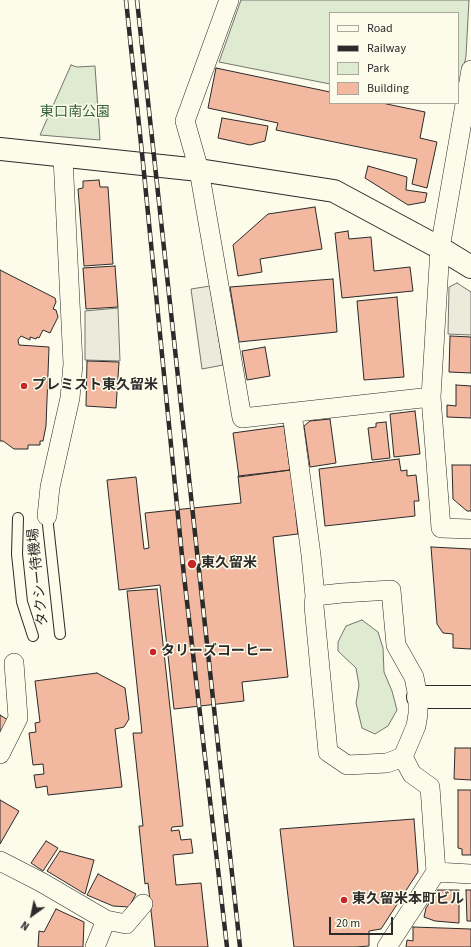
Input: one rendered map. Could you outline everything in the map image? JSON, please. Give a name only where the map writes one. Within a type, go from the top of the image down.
[{"type":"street","points":[[229,0],[185,121],[199,170],[242,418],[431,397]]},
{"type":"street","points":[[471,70],[440,248],[431,397],[442,528],[471,529]]},
{"type":"street","points":[[0,149],[63,157],[102,159],[199,170],[334,191],[440,248],[471,267]]},
{"type":"street","points":[[47,516],[50,488],[70,398],[73,364],[63,157]]},
{"type":"street","points":[[292,413],[311,555],[315,596],[314,606],[328,752],[347,765],[387,763],[403,757],[416,726],[418,697],[414,677],[396,645],[391,590],[315,596]]},
{"type":"street","points":[[0,754],[18,718],[14,663]]},
{"type":"street","points":[[418,697],[471,697]]},
{"type":"street","points":[[387,947],[436,872],[430,787],[412,774],[403,757]]},
{"type":"street","points":[[0,861],[41,882],[106,920],[126,924],[143,904]]},
{"type":"street","points":[[436,872],[471,874]]},
{"type":"street","points":[[95,947],[106,920]]},
{"type":"lane","name":"タクシー待機場","points":[[47,516],[60,634]]},
{"type":"lane","points":[[18,518],[18,554],[22,602],[33,636]]},
{"type":"green space","points":[[241,0],[469,0],[466,56],[459,93],[459,12],[329,12],[329,84],[219,62]]},
{"type":"green space","name":"東口南公園","points":[[71,65],[77,67],[95,66],[100,140],[40,135]]},
{"type":"green space","points":[[362,620],[378,632],[383,648],[384,672],[392,691],[397,710],[388,726],[375,734],[362,728],[356,703],[359,685],[356,668],[338,651],[338,642],[346,626]]},
{"type":"shaded area","points":[[457,283],[471,292],[471,335],[448,334],[449,287]]},
{"type":"shaded area","points":[[210,286],[223,365],[202,369],[191,289]]},
{"type":"shaded area","points":[[118,308],[120,361],[85,360],[85,311]]},
{"type":"building","points":[[216,68],[329,92],[329,104],[387,104],[425,112],[420,138],[437,142],[427,188],[412,184],[417,159],[276,130],[278,123],[208,108]]},
{"type":"building","points":[[222,118],[268,126],[265,141],[250,145],[218,138]]},
{"type":"building","points":[[368,166],[407,177],[406,190],[427,193],[425,202],[408,205],[365,178]]},
{"type":"building","points":[[99,180],[100,187],[108,187],[113,264],[84,266],[78,189],[83,188],[83,181]]},
{"type":"building","points":[[315,207],[322,249],[260,259],[262,272],[238,276],[233,245],[268,214]]},
{"type":"building","points":[[348,231],[349,239],[371,237],[374,271],[410,267],[413,291],[342,298],[335,233]]},
{"type":"building","points":[[115,266],[118,307],[86,309],[83,268]]},
{"type":"building","name":"プレミスト東久留米","points":[[0,270],[55,298],[56,302],[53,309],[56,310],[58,317],[50,333],[43,330],[39,338],[37,337],[36,339],[30,337],[30,340],[21,336],[18,340],[19,345],[49,347],[46,426],[43,441],[40,441],[40,445],[28,445],[28,449],[14,449],[3,441],[0,441]]},
{"type":"building","points":[[333,279],[337,332],[239,342],[230,287]]},
{"type":"building","points":[[397,297],[404,377],[364,380],[357,301]]},
{"type":"building","points":[[450,336],[471,337],[471,373],[449,372]]},
{"type":"building","points":[[265,347],[270,376],[247,380],[242,351]]},
{"type":"building","points":[[87,361],[119,362],[116,408],[86,406]]},
{"type":"building","points":[[456,385],[471,386],[471,418],[447,417],[447,405],[456,406]]},
{"type":"building","points":[[415,411],[420,454],[394,457],[390,414]]},
{"type":"building","points":[[330,419],[336,463],[310,467],[304,426],[310,421]]},
{"type":"building","points":[[386,422],[390,458],[372,460],[368,428],[376,427],[376,423]]},
{"type":"building","points":[[284,426],[290,470],[239,477],[233,433]]},
{"type":"building","points":[[399,459],[401,471],[407,470],[407,476],[416,475],[419,501],[414,501],[415,516],[325,526],[319,469]]},
{"type":"building","points":[[452,465],[471,465],[471,511],[467,511],[453,499]]},
{"type":"building","points":[[291,470],[298,534],[273,537],[288,677],[242,682],[244,701],[174,709],[160,585],[119,590],[107,480],[136,477],[144,549],[149,548],[145,513],[241,503],[238,476]]},
{"type":"building","points":[[431,547],[471,549],[471,649],[453,648],[453,634],[443,633],[437,624]]},
{"type":"building","points":[[157,589],[183,826],[172,827],[171,831],[179,830],[181,840],[191,839],[193,853],[173,855],[176,885],[201,883],[208,947],[155,947],[148,883],[145,884],[139,826],[143,826],[133,733],[142,733],[127,591]]},
{"type":"building","points":[[97,673],[125,688],[129,719],[124,727],[115,729],[122,787],[48,795],[47,786],[36,788],[34,775],[44,774],[43,764],[33,765],[29,733],[36,732],[35,723],[40,722],[35,681]]},
{"type":"building","points":[[0,715],[8,720],[0,732]]},
{"type":"building","points":[[455,748],[471,748],[471,780],[454,779]]},
{"type":"building","points":[[458,790],[471,790],[471,855],[462,855],[462,849],[458,848]]},
{"type":"building","points":[[0,800],[19,811],[0,844]]},
{"type":"building","name":"東久留米本町ビル","points":[[414,819],[418,872],[381,929],[369,931],[369,946],[294,947],[280,829]]},
{"type":"building","points":[[46,841],[58,848],[43,871],[31,863]]},
{"type":"building","points":[[60,851],[94,860],[85,894],[47,871]]},
{"type":"building","points":[[98,874],[136,894],[129,907],[113,906],[87,895]]},
{"type":"building","points":[[438,890],[459,890],[459,923],[435,921],[424,917],[426,908]]},
{"type":"building","points":[[466,890],[471,890],[471,921],[467,921]]},
{"type":"building","points":[[56,909],[84,922],[83,947],[38,947],[39,931],[44,932]]},
{"type":"building","points":[[413,927],[471,929],[471,947],[406,947],[407,940],[413,941]]},
{"type":"railway","points":[[126,0],[184,576],[227,947]]},
{"type":"railway","points":[[137,0],[240,947]]},
{"type":"place","name":"プレミスト東久留米","points":[[24,386]]},
{"type":"place","name":"東久留米","points":[[192,564]]},
{"type":"place","name":"タリーズコーヒー","points":[[153,652]]},
{"type":"place","name":"東久留米本町ビル","points":[[344,900]]}]
